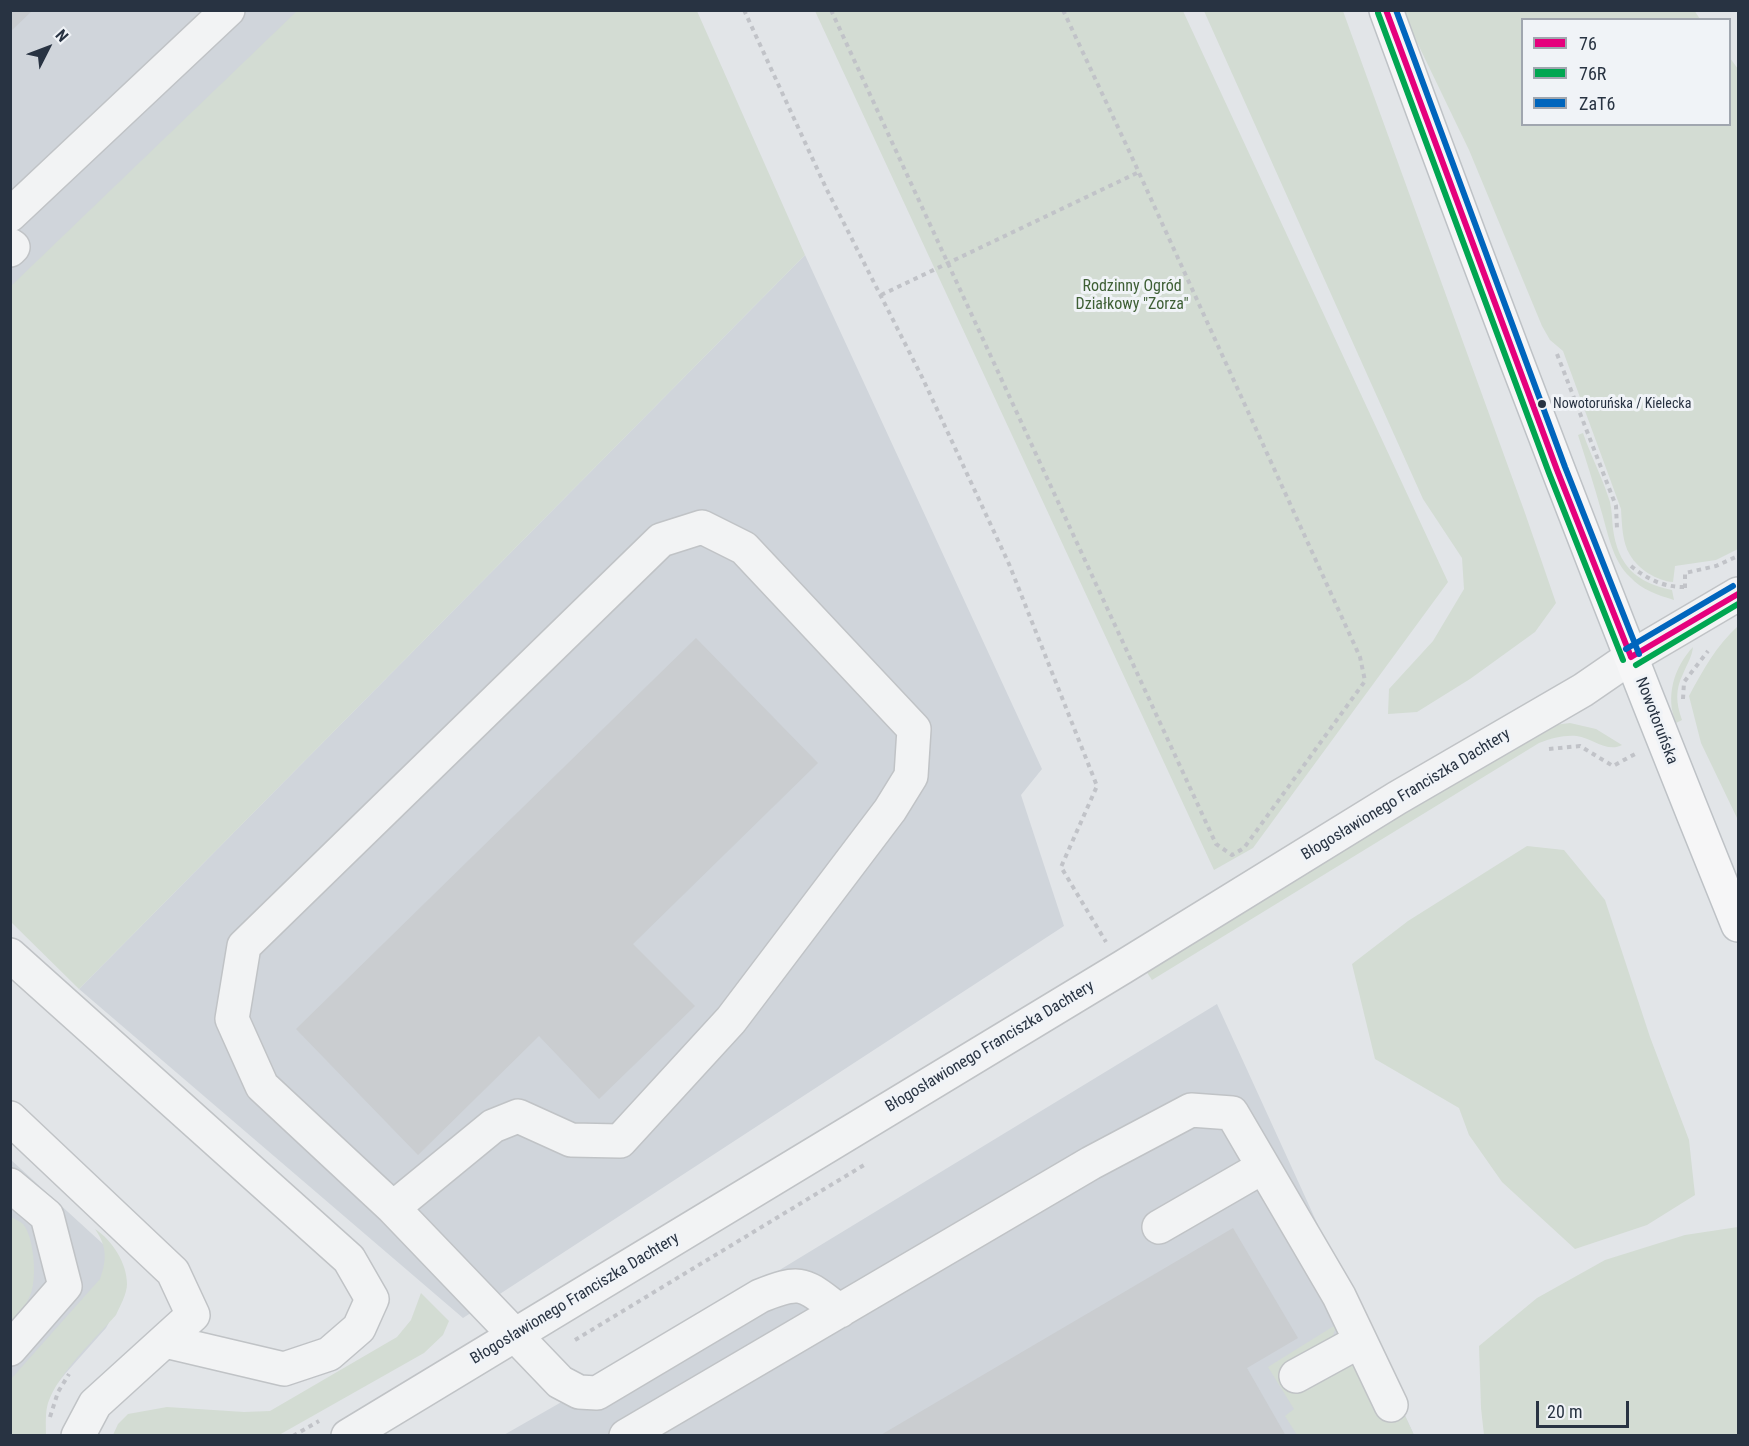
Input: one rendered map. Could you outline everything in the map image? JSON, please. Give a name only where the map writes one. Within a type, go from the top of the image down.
[{"type":"main road","name":"Nowotoruńska","points":[[1386,10],[1553,459],[1738,925]]},
{"type":"street","points":[[10,215],[228,10]]},
{"type":"street","points":[[10,245],[13,247],[10,250]]},
{"type":"street","points":[[393,1208],[493,1126],[518,1116],[571,1140],[620,1141],[731,1020],[890,810],[911,776],[914,729],[744,548],[702,528],[661,540],[244,946],[232,1019],[262,1086],[393,1208],[560,1383],[579,1392],[597,1393],[760,1296],[786,1286],[806,1286],[840,1311]]},
{"type":"street","name":"Błogosławionego Franciszka Dachtery","points":[[348,1436],[1123,967],[1397,798],[1583,690],[1631,657],[1738,594]]},
{"type":"street","points":[[10,955],[349,1259],[372,1299],[359,1328],[329,1354],[284,1369],[165,1341]]},
{"type":"street","points":[[626,1436],[1091,1163],[1191,1110],[1232,1113],[1339,1296],[1391,1405]]},
{"type":"street","points":[[10,1118],[174,1272],[194,1315],[95,1404],[78,1436]]},
{"type":"street","points":[[1159,1227],[1263,1167]]},
{"type":"street","points":[[10,1185],[47,1216],[65,1286],[10,1349]]},
{"type":"street","points":[[1296,1376],[1360,1341]]},
{"type":"path","points":[[744,10],[826,188],[922,377],[1009,564],[1097,786],[1061,867],[1106,942]]},
{"type":"path","points":[[831,10],[1216,844],[1232,855],[1244,848],[1365,681],[1360,657],[1063,10]]},
{"type":"path","points":[[881,295],[1139,172]]},
{"type":"path","points":[[1557,354],[1616,506],[1618,536]]},
{"type":"path","points":[[1685,708],[1684,682],[1712,645],[1701,616],[1684,587],[1685,573],[1716,566],[1738,556]]},
{"type":"path","points":[[1628,563],[1641,574],[1659,584],[1684,587]]},
{"type":"path","points":[[1541,750],[1580,746],[1613,766],[1663,739]]},
{"type":"path","points":[[540,1360],[867,1163]]},
{"type":"shaded area","points":[[11,11],[299,11],[11,289]]},
{"type":"shaded area","points":[[805,255],[1042,769],[1021,795],[1064,926],[463,1318],[79,989]]},
{"type":"shaded area","points":[[1217,1004],[1414,1435],[502,1436],[579,1392]]},
{"type":"shaded area","points":[[10,1159],[114,1254],[124,1294],[106,1328],[15,1436],[10,1435]]},
{"type":"green space","points":[[1694,10],[1699,18],[1521,18],[1521,126],[1731,126],[1731,59],[1738,69],[1738,549],[1716,560],[1675,566],[1673,582],[1648,573],[1633,560],[1625,544],[1621,509],[1563,351],[1550,340],[1542,326],[1469,150],[1402,11]]},
{"type":"green space","points":[[297,11],[697,11],[805,255],[79,989],[11,922],[11,286]]},
{"type":"green space","name":"Rodzinny Ogród Działkowy \"Zorza\"","points":[[815,11],[1183,11],[1448,582],[1253,848],[1214,870]]},
{"type":"green space","points":[[1204,11],[1343,11],[1556,603],[1535,632],[1470,679],[1417,712],[1388,714],[1389,689],[1433,641],[1464,589],[1462,558],[1423,499]]},
{"type":"green space","points":[[1583,433],[1610,502],[1615,542],[1619,553],[1624,562],[1639,577],[1648,583],[1672,590],[1674,600],[1645,589],[1630,577],[1619,563],[1578,435]]},
{"type":"green space","points":[[1738,626],[1738,820],[1701,743],[1689,696],[1717,650]]},
{"type":"green space","points":[[1693,647],[1680,680],[1678,708],[1682,720],[1676,723],[1671,703],[1673,683],[1686,655]]},
{"type":"green space","points":[[1570,723],[1596,729],[1622,745],[1611,747],[1577,736],[1558,737],[1539,743],[1152,980],[1146,971],[1532,734],[1554,725]]},
{"type":"green space","points":[[1527,846],[1564,850],[1605,900],[1650,1037],[1689,1140],[1695,1195],[1647,1225],[1575,1249],[1502,1182],[1469,1135],[1459,1108],[1375,1059],[1352,964],[1408,921]]},
{"type":"green space","points":[[11,1217],[22,1223],[27,1230],[32,1247],[34,1268],[31,1293],[25,1306],[11,1325]]},
{"type":"green space","points":[[1738,1227],[1738,1435],[1484,1435],[1479,1346],[1537,1298],[1605,1260],[1685,1235]]},
{"type":"green space","points":[[95,1229],[113,1246],[121,1260],[127,1284],[123,1300],[116,1315],[78,1357],[53,1391],[47,1407],[46,1435],[11,1435],[11,1379],[100,1279],[105,1253],[102,1241]]},
{"type":"green space","points":[[421,1293],[449,1321],[443,1335],[424,1353],[279,1435],[113,1435],[118,1424],[128,1414],[167,1407],[244,1412],[270,1411],[397,1337],[411,1320]]},
{"type":"green space","points":[[1337,1324],[1332,1338],[1351,1365],[1360,1370],[1400,1405],[1414,1435],[1297,1435],[1285,1416],[1294,1409],[1268,1367]]},
{"type":"building","points":[[10,10],[33,10],[10,32]]},
{"type":"building","points":[[696,638],[818,763],[633,944],[695,1006],[599,1099],[539,1036],[418,1155],[296,1029]]},
{"type":"building","points":[[1233,1228],[1298,1338],[1247,1368],[1286,1436],[879,1436]]},
{"type":"transit line","name":"76","points":[[1386,10],[1557,470],[1631,657]]},
{"type":"transit line","name":"ZaT6","points":[[1396,10],[1565,467],[1639,654]]},
{"type":"transit line","name":"76R","points":[[1378,13],[1549,473],[1623,660]]},
{"type":"transit line","name":"ZaT6","points":[[1626,649],[1733,586]]},
{"type":"transit line","name":"76","points":[[1631,657],[1738,594]]},
{"type":"transit line","name":"76R","points":[[1636,665],[1738,604]]},
{"type":"place","name":"Nowotoruńska / Kielecka","points":[[1542,404]]}]
